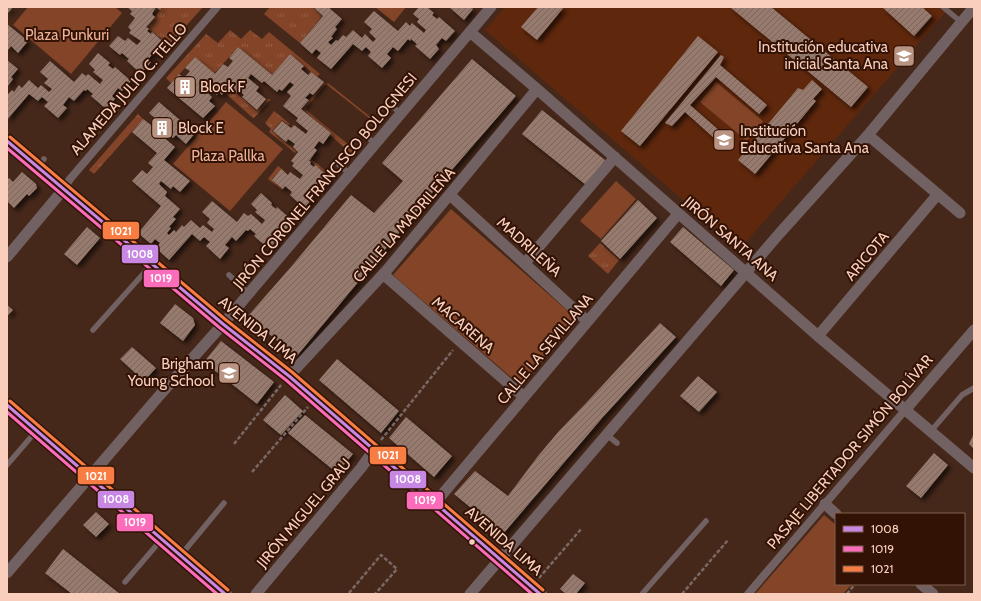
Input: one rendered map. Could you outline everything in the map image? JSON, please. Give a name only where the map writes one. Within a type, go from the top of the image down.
[{"type":"street","name":"ALAMEDA JULIO C. TELLO","points":[[63,190],[70,179],[218,7]]},
{"type":"street","name":"JIRÓN CORONEL FRANCISCO BOLOGNESI","points":[[7,572],[249,294],[492,7]]},
{"type":"street","points":[[470,594],[868,135],[974,7]]},
{"type":"street","name":"JIRÓN SANTA ANA","points":[[470,32],[615,157],[818,336],[974,468]]},
{"type":"street","name":"CALLE LA MADRILEÑA","points":[[289,376],[383,274],[537,89]]},
{"type":"street","points":[[868,135],[960,213]]},
{"type":"street","name":"AVENIDA LIMA","points":[[7,141],[41,163],[63,190],[84,201],[152,264],[223,324],[289,376],[536,590]]},
{"type":"street","points":[[525,263],[615,157]]},
{"type":"street","points":[[7,257],[63,190]]},
{"type":"street","name":"ARICOTA","points":[[818,336],[938,194]]},
{"type":"street","name":"MADRILEÑA","points":[[450,195],[587,321]]},
{"type":"street","name":"CALLE LA SEVILLANA","points":[[435,503],[678,214]]},
{"type":"street","name":"MACARENA","points":[[383,274],[459,342],[524,397]]},
{"type":"street","name":"PASAJE LIBERTADOR SIMÓN BOLÍVAR","points":[[748,594],[974,330]]},
{"type":"street","points":[[7,405],[225,594]]},
{"type":"street","name":"JIRÓN MIGUEL GRAU","points":[[256,594],[361,468],[374,450]]},
{"type":"street","points":[[825,504],[835,513]]},
{"type":"street","points":[[922,585],[933,594]]},
{"type":"lane","points":[[943,7],[961,22]]},
{"type":"lane","points":[[391,105],[401,114]]},
{"type":"lane","points":[[364,135],[376,144]]},
{"type":"lane","points":[[339,165],[350,174]]},
{"type":"lane","points":[[93,330],[152,264]]},
{"type":"lane","points":[[228,275],[249,294]]},
{"type":"lane","points":[[931,431],[962,395],[974,388]]},
{"type":"lane","points":[[7,465],[37,430]]},
{"type":"lane","points":[[607,435],[617,443]]},
{"type":"lane","points":[[181,555],[224,503]]},
{"type":"lane","points":[[642,594],[706,521]]},
{"type":"lane","points":[[125,582],[162,539]]},
{"type":"path","points":[[374,450],[459,342]]},
{"type":"path","points":[[234,444],[289,376]]},
{"type":"path","points":[[252,472],[315,399]]},
{"type":"path","points":[[536,590],[582,528]]},
{"type":"path","points":[[682,594],[728,540]]},
{"type":"path","points":[[349,593],[381,555],[397,569],[375,594]]},
{"type":"path","points":[[847,594],[854,585]]},
{"type":"shaded area","name":"Institución Educativa Santa Ana","points":[[505,7],[950,7],[740,249],[485,30]]},
{"type":"green space","name":"Plaza Punkuri","points":[[28,7],[115,7],[122,13],[71,74],[13,25]]},
{"type":"green space","points":[[163,7],[203,7],[169,45],[146,27]]},
{"type":"green space","points":[[270,7],[312,7],[322,16],[300,43],[264,14]]},
{"type":"green space","points":[[375,7],[406,7],[394,22]]},
{"type":"green space","points":[[230,30],[241,39],[250,30],[262,39],[269,32],[320,74],[317,77],[290,54],[272,75],[238,47],[214,74],[195,57],[171,83],[166,78],[206,34],[218,43]]},
{"type":"green space","points":[[324,82],[326,84],[305,109],[355,150],[351,153],[330,135],[331,133],[302,109]]},
{"type":"green space","points":[[716,82],[763,121],[747,141],[700,102]]},
{"type":"green space","points":[[328,83],[379,124],[378,125],[326,84]]},
{"type":"green space","points":[[229,87],[257,111],[267,99],[271,99],[253,118],[225,93]]},
{"type":"green space","name":"Plaza Pallka","points":[[226,102],[283,149],[230,211],[173,164]]},
{"type":"green space","points":[[274,111],[290,124],[288,125],[282,120],[272,131],[297,152],[295,153],[269,132],[271,129],[265,123]]},
{"type":"green space","points":[[138,114],[143,119],[94,174],[89,170]]},
{"type":"green space","points":[[311,159],[331,175],[329,177],[310,161]]},
{"type":"green space","points":[[278,166],[288,173],[281,169],[272,179],[283,189],[282,190],[268,179]]},
{"type":"green space","points":[[616,181],[636,199],[601,239],[580,221]]},
{"type":"green space","points":[[451,209],[578,320],[520,385],[393,275]]},
{"type":"green space","points":[[600,243],[619,260],[608,274],[588,256]]},
{"type":"green space","points":[[824,515],[835,524],[835,585],[851,585],[843,594],[755,594]]},
{"type":"building","points":[[7,7],[13,7],[7,14]]},
{"type":"building","points":[[127,7],[156,7],[152,14],[155,17],[146,27],[149,29],[147,31],[151,34],[152,32],[166,44],[156,55],[153,53],[148,60],[151,62],[141,74],[127,61],[129,59],[122,53],[120,55],[109,46],[118,36],[125,41],[128,38],[137,45],[141,41],[129,33],[131,30],[128,27],[135,18],[130,14],[132,11]]},
{"type":"building","points":[[313,7],[328,7],[342,19],[335,27],[337,29],[331,37],[333,38],[328,42],[331,45],[336,40],[338,41],[343,35],[346,37],[353,30],[362,38],[365,34],[373,42],[376,39],[369,32],[372,29],[364,22],[374,11],[398,31],[406,22],[410,26],[412,23],[424,33],[426,30],[417,22],[419,19],[413,14],[419,7],[427,7],[434,13],[432,15],[437,19],[439,17],[455,31],[446,41],[442,38],[436,45],[439,49],[430,59],[415,46],[417,44],[411,39],[410,41],[408,39],[398,51],[393,47],[387,54],[391,58],[382,68],[368,56],[371,52],[366,47],[362,51],[353,44],[331,69],[317,58],[321,53],[316,49],[312,54],[300,43],[323,16]]},
{"type":"building","points":[[449,7],[471,7],[473,9],[464,20]]},
{"type":"building","points":[[538,7],[564,7],[537,40],[521,27]]},
{"type":"building","points":[[730,7],[771,7],[868,87],[851,107]]},
{"type":"building","points":[[882,7],[922,7],[932,16],[914,36]]},
{"type":"building","points":[[7,24],[28,41],[18,53],[11,46],[8,50],[7,49]]},
{"type":"building","points":[[698,36],[718,52],[640,146],[621,131]]},
{"type":"building","points":[[238,47],[272,75],[290,54],[304,66],[301,69],[308,75],[311,72],[324,82],[313,95],[310,93],[305,98],[309,100],[301,109],[331,133],[323,144],[319,141],[314,148],[317,150],[309,161],[311,162],[310,164],[314,167],[315,165],[329,177],[320,190],[316,186],[310,193],[314,197],[304,208],[290,195],[292,192],[285,186],[283,189],[272,180],[281,169],[288,175],[290,172],[300,179],[303,175],[292,166],[294,163],[291,161],[298,152],[293,147],[295,144],[288,139],[286,142],[273,131],[282,121],[291,128],[294,125],[306,134],[308,131],[296,121],[298,118],[283,106],[291,96],[287,92],[294,85],[290,82],[282,91],[279,89],[277,92],[264,81],[262,83],[251,74],[248,78],[259,87],[256,91],[266,99],[257,110],[242,97],[244,95],[239,91],[237,93],[229,87],[222,95],[219,92],[217,95],[206,84],[202,88],[212,97],[209,101],[215,106],[203,118],[167,88],[179,74],[184,78],[190,71],[185,68],[195,57],[215,74],[223,64],[228,67],[233,61],[229,58]]},
{"type":"building","points":[[98,53],[110,63],[108,65],[113,69],[115,67],[131,81],[122,91],[118,88],[112,96],[115,99],[106,109],[91,96],[93,94],[87,89],[86,91],[84,90],[74,101],[69,97],[63,105],[67,108],[58,118],[44,106],[48,102],[42,97],[38,101],[29,94],[7,120],[7,95],[12,90],[14,92],[19,85],[22,88],[29,80],[38,88],[41,85],[49,92],[52,89],[44,83],[48,79],[40,72],[50,61],[74,82],[82,73],[86,76],[88,74],[100,84],[103,80],[93,72],[95,70],[89,64]]},
{"type":"building","points":[[721,55],[724,57],[720,65],[767,105],[759,114],[716,77],[690,105],[729,139],[723,146],[685,112],[672,126],[665,123]]},
{"type":"building","points":[[472,59],[516,96],[437,187],[296,357],[248,316],[351,195],[374,213],[403,181],[382,163]]},
{"type":"building","points":[[7,60],[18,69],[11,77],[13,79],[7,87]]},
{"type":"building","points":[[812,80],[822,89],[813,99],[816,101],[755,174],[738,160],[798,88],[803,90]]},
{"type":"building","points":[[159,102],[195,133],[186,144],[176,135],[173,138],[164,131],[161,135],[175,147],[164,160],[190,181],[180,192],[173,186],[171,189],[161,181],[159,184],[167,192],[165,196],[180,209],[173,217],[176,219],[169,227],[171,228],[167,233],[169,235],[174,230],[176,232],[182,225],[184,227],[191,220],[200,228],[203,225],[212,232],[214,229],[207,223],[210,219],[202,212],[212,201],[237,222],[244,213],[248,216],[251,214],[262,224],[265,220],[255,212],[257,210],[251,204],[261,193],[272,203],[271,205],[276,209],[277,207],[293,221],[285,231],[281,228],[274,236],[278,239],[269,249],[254,236],[256,234],[250,229],[248,231],[246,230],[236,241],[232,237],[225,245],[229,248],[220,259],[206,246],[210,242],[204,237],[200,241],[192,234],[169,260],[156,248],[160,243],[155,239],[151,244],[138,233],[161,206],[132,181],[142,170],[147,174],[153,167],[148,163],[157,153],[132,132],[143,119],[151,125],[156,119],[149,113]]},
{"type":"building","points":[[542,110],[605,160],[586,185],[522,134]]},
{"type":"building","points":[[22,172],[36,184],[37,188],[29,196],[27,194],[14,208],[7,201],[7,180],[9,178],[13,182]]},
{"type":"building","points":[[638,200],[657,218],[620,259],[601,241]]},
{"type":"building","points":[[87,227],[100,238],[77,265],[64,254]]},
{"type":"building","points":[[683,227],[734,270],[721,286],[670,242]]},
{"type":"building","points":[[175,304],[193,318],[195,325],[183,341],[160,323]]},
{"type":"building","points":[[7,305],[13,310],[7,316]]},
{"type":"building","points":[[660,323],[676,337],[603,417],[503,534],[454,494],[475,471],[508,496],[559,431]]},
{"type":"building","points":[[221,341],[274,382],[257,404],[204,362]]},
{"type":"building","points":[[132,347],[156,368],[144,381],[120,359]]},
{"type":"building","points":[[337,359],[399,411],[381,433],[319,380]]},
{"type":"building","points":[[698,376],[717,392],[699,412],[680,396]]},
{"type":"building","points":[[285,395],[303,411],[281,435],[263,420]]},
{"type":"building","points":[[305,415],[353,454],[337,473],[288,433]]},
{"type":"building","points":[[406,417],[452,456],[434,477],[389,438]]},
{"type":"building","points":[[974,433],[974,449],[969,444]]},
{"type":"building","points":[[934,453],[948,465],[921,498],[906,486]]},
{"type":"building","points":[[96,512],[109,524],[96,537],[83,525]]},
{"type":"building","points":[[63,549],[120,594],[72,594],[45,573]]},
{"type":"building","points":[[573,574],[585,583],[576,594],[566,594],[560,589]]},
{"type":"transit line","name":"1021","points":[[10,137],[226,320],[292,372],[543,590]]},
{"type":"transit line","name":"1008","points":[[7,141],[223,324],[289,376],[540,594]]},
{"type":"transit line","name":"1019","points":[[7,148],[220,328],[286,380],[532,594]]},
{"type":"transit line","name":"1021","points":[[10,401],[228,590]]},
{"type":"transit line","name":"1008","points":[[7,405],[225,594]]},
{"type":"transit line","name":"1019","points":[[7,412],[217,594]]},
{"type":"place","name":"Institución educativa inicial Santa Ana","points":[[904,56]]},
{"type":"place","name":"Block F","points":[[185,87]]},
{"type":"place","name":"Block E","points":[[162,128]]},
{"type":"place","name":"Institución Educativa Santa Ana","points":[[724,140]]},
{"type":"place","name":"Brigham Young School","points":[[229,373]]}]
